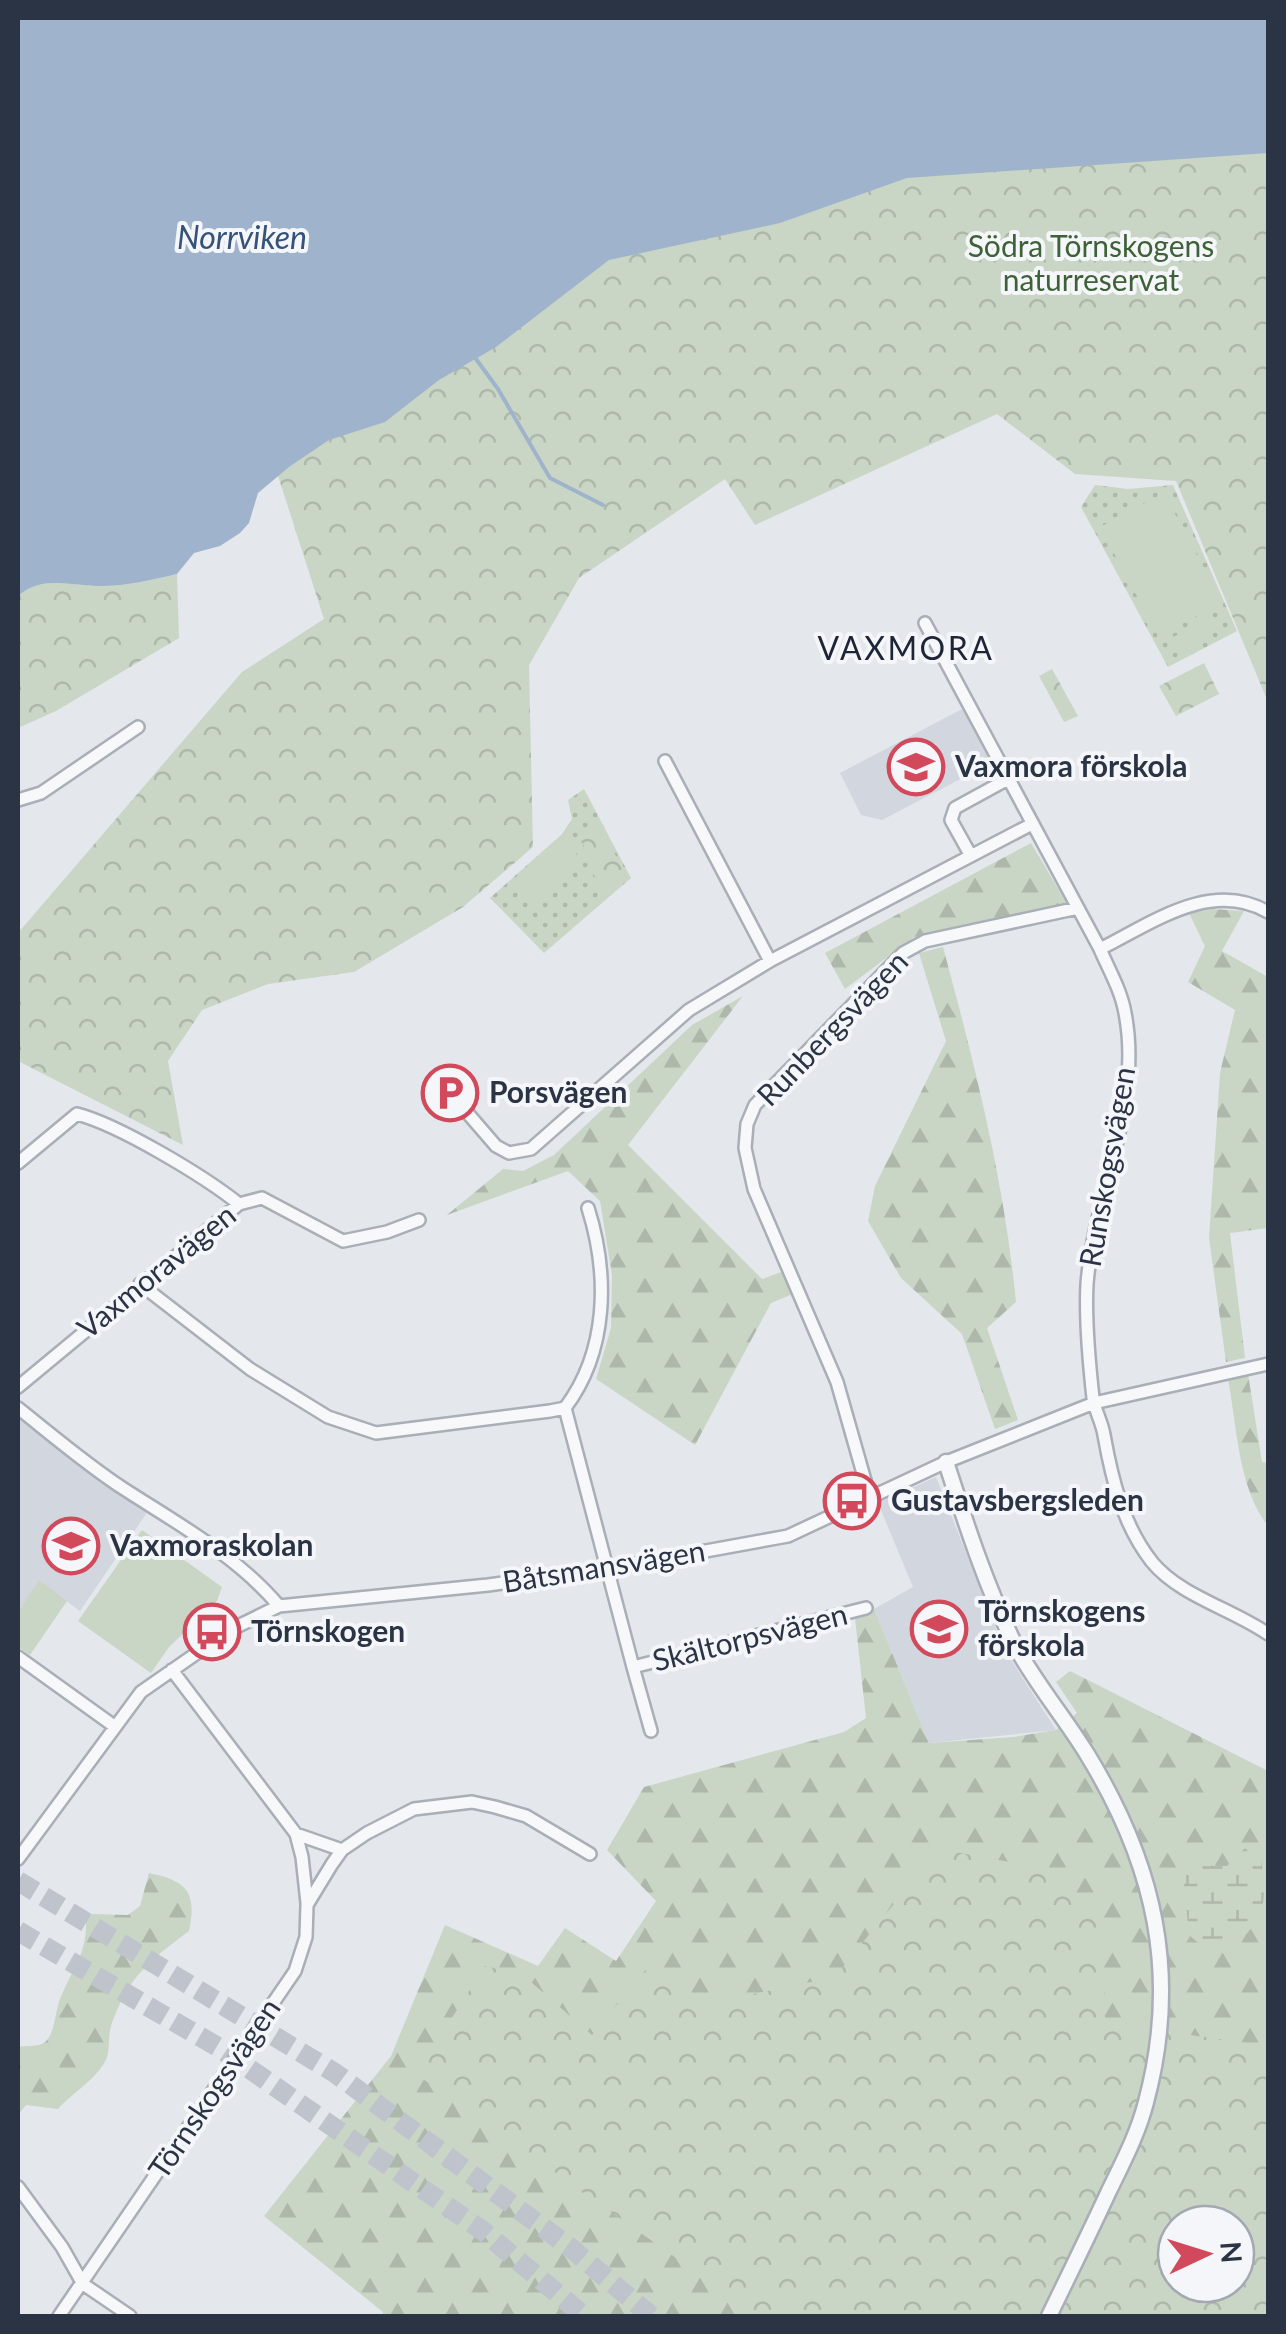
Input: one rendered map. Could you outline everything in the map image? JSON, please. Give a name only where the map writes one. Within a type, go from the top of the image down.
[{"type":"street","points":[[439,1080],[496,1146],[508,1153],[531,1149],[689,1010],[770,961],[1032,824],[925,623]]},
{"type":"street","points":[[18,800],[40,792],[138,727]]},
{"type":"street","points":[[664,761],[770,961]]},
{"type":"street","points":[[971,856],[951,814],[955,808],[1008,779]]},
{"type":"street","name":"Runskogsvägen","points":[[1032,824],[1100,949],[1122,1000],[1128,1036],[1125,1094],[1087,1288],[1094,1402],[1113,1483],[1134,1534],[1154,1564],[1174,1581],[1268,1634]]},
{"type":"street","points":[[1100,949],[1196,901],[1241,902],[1268,912]]},
{"type":"street","name":"Runbergsvägen","points":[[870,1498],[837,1382],[754,1189],[745,1148],[747,1124],[755,1105],[903,952],[925,941],[1078,908]]},
{"type":"street","points":[[18,1164],[77,1114],[94,1118],[168,1158],[239,1204]]},
{"type":"street","name":"Vaxmoravägen","points":[[18,1386],[239,1204],[262,1198],[342,1241],[388,1232],[420,1220]]},
{"type":"street","points":[[140,1284],[250,1370],[328,1416],[376,1432],[565,1408],[583,1384],[599,1338],[597,1237],[588,1208]]},
{"type":"street","name":"Båtsmansvägen","points":[[18,1859],[141,1692],[230,1630],[280,1606],[488,1586],[788,1536],[946,1462],[1094,1402],[1268,1364]]},
{"type":"street","points":[[18,1408],[121,1487],[190,1529],[262,1584],[280,1606]]},
{"type":"street","name":"Skältorpsvägen","points":[[565,1408],[651,1731]]},
{"type":"street","points":[[946,1462],[965,1523],[1017,1648],[1087,1754],[1128,1829],[1149,1890],[1160,1945],[1162,2014],[1146,2102],[1131,2146],[1049,2316]]},
{"type":"street","name":"Skältorpsvägen","points":[[633,1667],[866,1608]]},
{"type":"street","points":[[18,1657],[114,1726]]},
{"type":"street","points":[[172,1670],[296,1834],[307,1906]]},
{"type":"street","name":"Törnskogsvägen","points":[[59,2316],[295,1971],[306,1938],[307,1906],[342,1850],[414,1809],[472,1802],[526,1816],[590,1854]]},
{"type":"street","points":[[296,1834],[342,1850]]},
{"type":"street","points":[[18,2187],[62,2247],[83,2284],[130,2316]]},
{"type":"shaded area","name":"Vaxmora förskola","points":[[962,709],[993,762],[882,820],[861,815],[840,773]]},
{"type":"shaded area","name":"Vaxmoraskolan","points":[[18,1418],[148,1511],[80,1611],[39,1581],[18,1612]]},
{"type":"shaded area","name":"Törnskogens förskola","points":[[936,1477],[1004,1649],[1056,1730],[929,1743],[874,1609],[913,1587],[878,1503]]},
{"type":"green space","name":"Södra Törnskogens naturreservat","points":[[1268,81],[1268,702],[1176,481],[1075,474],[997,414],[755,525],[725,479],[579,578],[529,665],[533,847],[463,907],[354,972],[268,984],[202,1010],[168,1061],[183,1145],[18,1061],[18,933],[242,672],[324,619],[254,401],[584,206]]},
{"type":"green space","points":[[1095,485],[1128,489],[1173,485],[1237,631],[1168,667],[1081,507]]},
{"type":"green space","points":[[1164,493],[1222,603],[1158,636],[1100,527]]},
{"type":"green space","points":[[177,574],[179,638],[56,711],[18,728],[18,596],[46,584],[116,585]]},
{"type":"green space","points":[[1206,621],[1212,635],[1179,651],[1173,637]]},
{"type":"green space","points":[[1204,663],[1219,694],[1176,716],[1159,686]]},
{"type":"green space","points":[[1052,669],[1078,716],[1064,722],[1039,676]]},
{"type":"green space","points":[[584,789],[631,878],[544,953],[490,898],[562,834],[572,819],[568,800]]},
{"type":"green space","points":[[599,825],[628,878],[608,892],[593,874],[595,864],[579,838]]},
{"type":"green space","points":[[563,838],[583,862],[536,904],[515,880]]},
{"type":"green space","points":[[1031,843],[1069,907],[914,937],[845,989],[825,953]]},
{"type":"green space","points":[[1213,909],[1244,911],[1222,951],[1268,977],[1268,1228],[1230,1233],[1245,1358],[1226,1362],[1209,1238],[1220,1073],[1235,1010],[1188,982],[1205,946],[1189,913]]},
{"type":"green space","points":[[943,947],[996,1167],[1016,1302],[987,1328],[1018,1420],[995,1429],[962,1334],[901,1278],[868,1221],[875,1186],[946,1041],[919,953]]},
{"type":"green space","points":[[743,996],[628,1145],[762,1279],[784,1271],[793,1294],[771,1303],[695,1445],[596,1379],[611,1328],[612,1275],[600,1201],[568,1171],[447,1215],[503,1169],[523,1171],[554,1155],[692,1025]]},
{"type":"green space","points":[[1248,1374],[1262,1462],[1268,1463],[1268,1526],[1250,1494],[1228,1379]]},
{"type":"green space","points":[[142,1530],[222,1587],[217,1601],[169,1647],[151,1673],[78,1621]]},
{"type":"green space","points":[[39,1580],[67,1601],[30,1655],[18,1647],[18,1612]]},
{"type":"green space","points":[[874,1609],[929,1743],[1056,1730],[1077,1713],[1056,1682],[1070,1671],[1268,1771],[1268,2139],[1198,2204],[1156,2204],[1156,2257],[1121,2316],[382,2316],[383,2312],[264,2216],[391,2056],[445,1925],[538,1966],[565,1928],[616,1961],[656,1901],[607,1850],[644,1787],[844,1732],[866,1718],[855,1618]]},
{"type":"green space","points":[[1245,1848],[1261,1860],[1264,1890],[1260,1912],[1249,1932],[1227,1953],[1210,1953],[1189,1935],[1182,1862],[1193,1855],[1213,1866],[1227,1866]]},
{"type":"green space","points":[[938,1849],[1053,1870],[1103,1922],[1105,2023],[1268,2046],[1268,2316],[758,2316],[416,2074],[485,1966],[523,1975],[592,2035],[648,1967],[706,2004],[835,1977]]},
{"type":"green space","points":[[149,1873],[173,1880],[187,1891],[192,1907],[189,1931],[132,1982],[117,2009],[107,2057],[98,2071],[58,2109],[26,2105],[18,2115],[18,2047],[41,2044],[50,2036],[59,2002],[81,1954],[86,1921],[92,1914],[128,1915],[140,1906]]},
{"type":"water","name":"Norrviken","points":[[18,18],[1268,18],[1268,153],[907,178],[780,223],[609,260],[496,347],[439,380],[385,422],[329,440],[289,467],[258,493],[249,523],[240,533],[220,546],[194,553],[177,574],[116,585],[46,584],[18,596]]},
{"type":"waterway","points":[[476,359],[550,478],[603,505]]},
{"type":"tunnel","points":[[18,1881],[335,2073],[572,2249],[651,2316]]},
{"type":"tunnel","points":[[18,1931],[218,2047],[483,2231],[584,2316]]},
{"type":"place","name":"Vaxmora förskola","points":[[916,767]]},
{"type":"place","name":"Porsvägen","points":[[450,1093]]},
{"type":"place","name":"Gustavsbergsleden","points":[[852,1501]]},
{"type":"place","name":"Vaxmoraskolan","points":[[71,1546]]},
{"type":"place","name":"Törnskogens förskola","points":[[939,1629]]},
{"type":"place","name":"Törnskogen","points":[[212,1632]]},
{"type":"district","name":"VAXMORA","points":[[906,649]]}]
